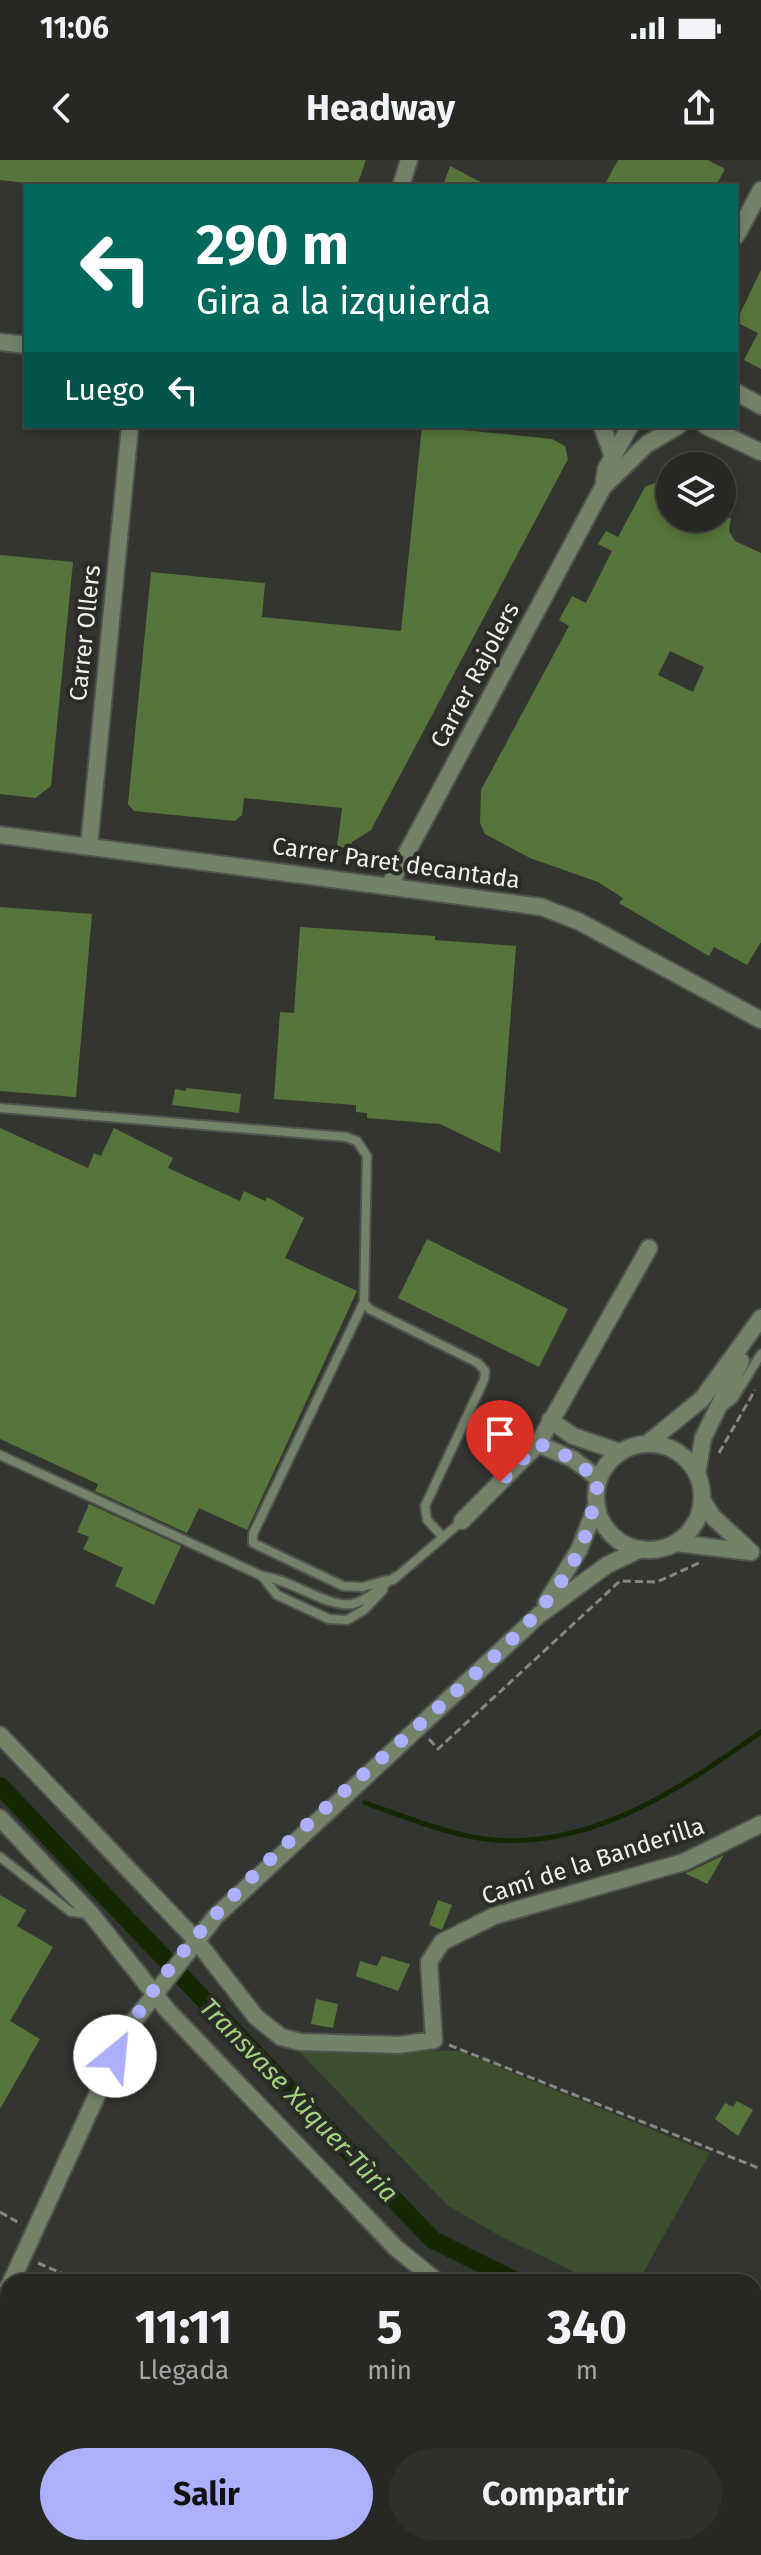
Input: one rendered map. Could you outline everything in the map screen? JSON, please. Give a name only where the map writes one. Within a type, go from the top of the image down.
[{"type":"street","points":[[402,184],[409,160]]},
{"type":"street","points":[[738,232],[761,190]]},
{"type":"street","points":[[0,342],[24,345]]},
{"type":"street","points":[[738,393],[761,406]]},
{"type":"street","name":"Carrer Ollers","points":[[89,846],[130,428]]},
{"type":"street","points":[[603,428],[613,457]]},
{"type":"street","name":"Carrer Rajolers","points":[[389,886],[603,487],[613,457],[628,428]]},
{"type":"street","points":[[709,428],[761,452]]},
{"type":"street","name":"Carrer Rajolers","points":[[603,487],[622,465],[672,429]]},
{"type":"street","name":"Carrer Paret decantada","points":[[0,835],[542,907],[580,922],[761,1020]]},
{"type":"street","points":[[462,1521],[538,1444],[649,1248]]},
{"type":"street","points":[[596,1507],[606,1530],[626,1546],[639,1550],[658,1550],[676,1543],[697,1520],[702,1500],[703,1438],[761,1319]]},
{"type":"street","points":[[539,1615],[579,1550],[596,1507],[599,1479],[607,1464],[620,1452],[648,1443],[702,1399],[761,1319]]},
{"type":"street","points":[[550,1420],[573,1436],[620,1452]]},
{"type":"street","points":[[648,1443],[678,1452],[704,1470]]},
{"type":"street","points":[[538,1444],[556,1449],[599,1479]]},
{"type":"street","points":[[702,1500],[713,1517],[756,1555]]},
{"type":"street","points":[[676,1543],[756,1555]]},
{"type":"street","points":[[14,2274],[127,2030],[192,1944],[256,1876],[539,1615],[607,1565],[639,1550]]},
{"type":"street","points":[[0,1735],[256,2017],[281,2037],[300,2042],[399,2045],[434,2040]]},
{"type":"street","points":[[0,1818],[158,1987],[168,2011],[396,2248],[428,2274]]},
{"type":"street","name":"Camí de la Banderilla","points":[[434,2040],[429,1962],[442,1942],[494,1916],[684,1862],[761,1824]]},
{"type":"lane","points":[[0,1108],[346,1137],[357,1141],[367,1156],[364,1302],[253,1534],[253,1543],[343,1586],[363,1587],[395,1577]]},
{"type":"lane","points":[[364,1302],[369,1309],[478,1363],[485,1371],[484,1380],[425,1506],[427,1520],[443,1537]]},
{"type":"lane","points":[[717,1410],[733,1399],[761,1354]]},
{"type":"lane","points":[[0,1455],[262,1576],[279,1578],[339,1603],[354,1604],[395,1577],[462,1521]]},
{"type":"lane","points":[[262,1576],[277,1595],[329,1619],[347,1620],[364,1610],[395,1577]]},
{"type":"lane","points":[[0,1857],[71,1912],[91,1914]]},
{"type":"path","points":[[704,1470],[761,1380]]},
{"type":"path","points":[[418,1727],[438,1749],[620,1581],[657,1582],[701,1562],[714,1547]]},
{"type":"path","points":[[434,2040],[761,2169]]},
{"type":"path","points":[[0,2212],[34,2231]]},
{"type":"path","points":[[23,2256],[64,2274]]},
{"type":"green space","points":[[296,2048],[459,2051],[710,2153],[642,2274],[578,2274],[500,2236],[447,2205]]},
{"type":"building","points":[[0,160],[366,160],[358,184],[34,184],[0,180]]},
{"type":"building","points":[[618,160],[708,160],[725,169],[717,184],[605,184]]},
{"type":"building","points":[[450,166],[484,184],[444,184]]},
{"type":"building","points":[[761,270],[761,369],[744,360],[758,333],[738,323]]},
{"type":"building","points":[[422,428],[552,439],[565,446],[568,459],[371,830],[352,842],[351,848],[337,847],[342,808],[244,798],[242,815],[235,821],[134,811],[128,804],[151,572],[265,583],[262,617],[401,631]]},
{"type":"building","points":[[656,482],[656,532],[730,532],[735,541],[761,553],[761,942],[747,965],[714,947],[709,956],[619,903],[623,898],[598,882],[530,858],[485,834],[480,823],[481,790],[569,626],[559,620],[572,596],[586,603],[612,551],[598,544],[606,531],[618,537],[645,487]],"holes":[[[670,651],[704,667],[693,692],[658,675]]]},
{"type":"building","points":[[0,555],[73,562],[51,786],[35,798],[0,794]]},
{"type":"building","points":[[0,907],[92,914],[76,1097],[0,1091]]},
{"type":"building","points":[[300,927],[435,936],[435,940],[516,946],[500,1153],[440,1124],[367,1118],[367,1113],[356,1112],[356,1105],[274,1099],[280,1012],[294,1013]]},
{"type":"building","points":[[186,1088],[241,1094],[239,1113],[172,1105],[175,1089],[186,1091]]},
{"type":"building","points":[[0,1128],[88,1168],[94,1153],[101,1156],[114,1128],[173,1158],[168,1168],[240,1201],[244,1191],[265,1201],[267,1197],[304,1218],[285,1258],[357,1291],[247,1530],[199,1508],[187,1533],[95,1491],[98,1484],[0,1439]]},
{"type":"building","points":[[427,1239],[568,1309],[539,1367],[398,1298]]},
{"type":"building","points":[[89,1504],[181,1546],[154,1605],[115,1586],[123,1568],[83,1549],[89,1537],[77,1532]]},
{"type":"building","points":[[724,1855],[707,1884],[685,1873],[689,1872]]},
{"type":"building","points":[[0,1895],[26,1910],[17,1926],[53,1947],[10,2021],[40,2039],[0,2109]]},
{"type":"building","points":[[438,1900],[452,1905],[442,1930],[429,1925]]},
{"type":"building","points":[[382,1956],[410,1964],[398,1991],[356,1976],[360,1961],[377,1966]]},
{"type":"building","points":[[316,1999],[338,2004],[333,2028],[311,2024]]},
{"type":"building","points":[[737,2101],[753,2110],[738,2136],[715,2119],[725,2103],[733,2107]]},
{"type":"waterway","points":[[365,1803],[478,1838],[531,1840],[568,1834],[603,1824],[669,1792],[761,1732]]},
{"type":"waterway","name":"Transvase Xùquer-Tùria","points":[[0,1786],[433,2240],[502,2274]]},
{"type":"route","points":[[115,2056],[140,2011],[215,1917],[539,1615],[579,1550],[596,1507],[599,1479],[556,1449],[538,1444],[500,1482]]}]
